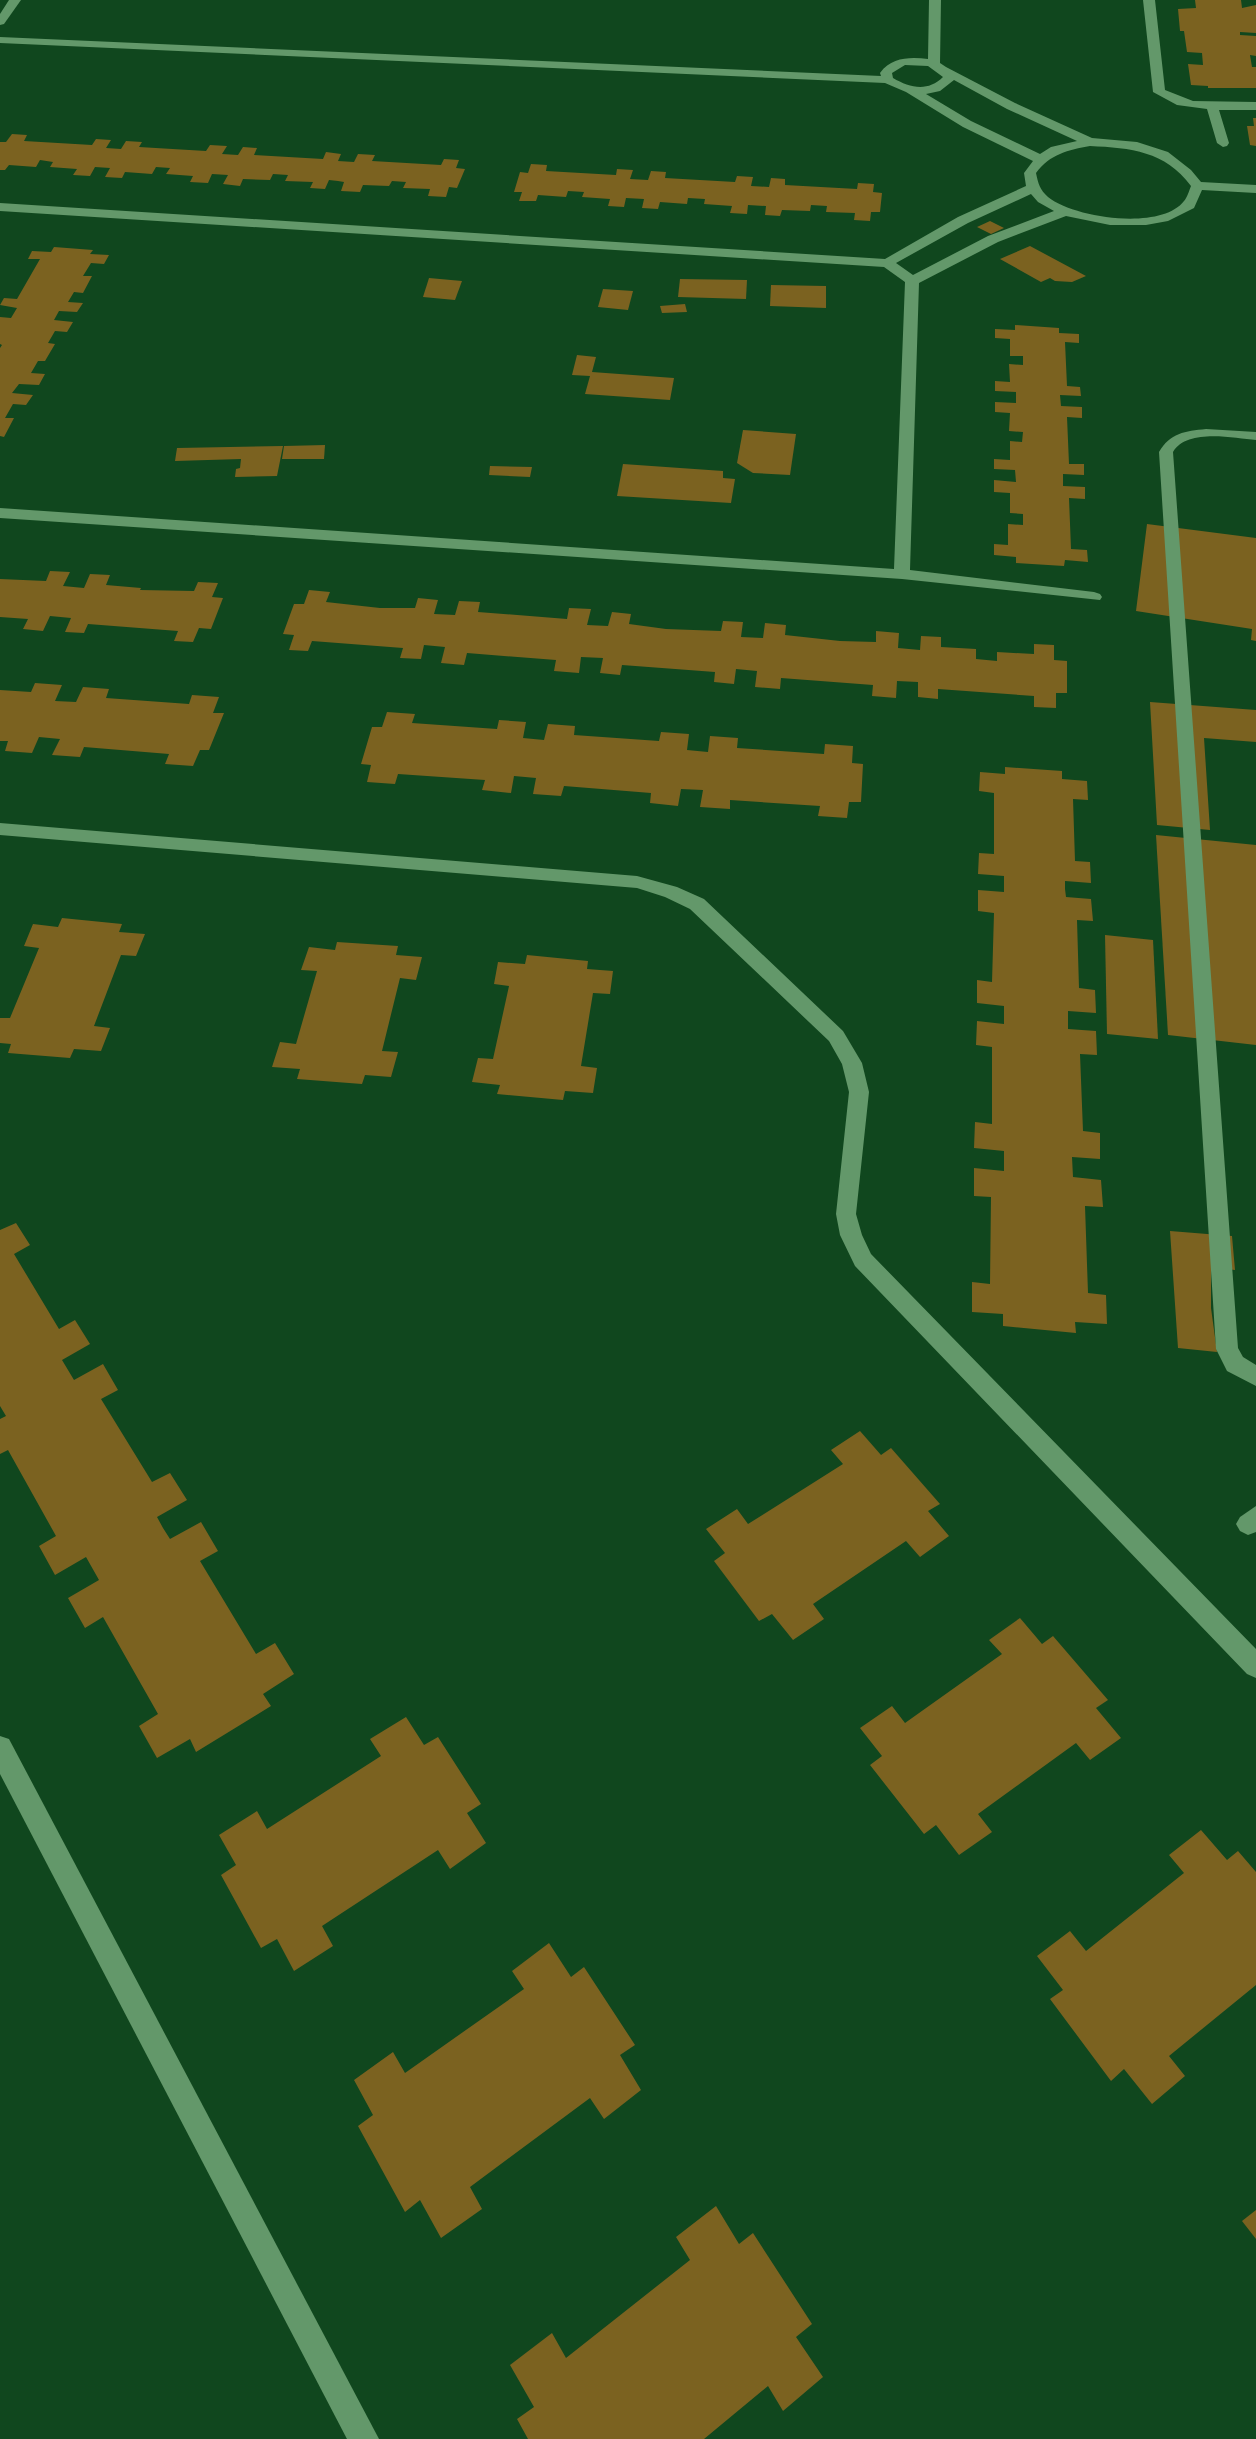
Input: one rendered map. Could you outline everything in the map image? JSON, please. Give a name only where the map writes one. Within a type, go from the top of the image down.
[{"type":"street","points":[[0,22],[15,0]]},
{"type":"street","points":[[911,90],[929,90],[943,85],[949,78],[940,67],[935,0]]},
{"type":"street","points":[[1149,0],[1159,92],[1171,101],[1256,106]]},
{"type":"street","points":[[0,40],[888,80],[911,90],[967,124],[1039,159]]},
{"type":"street","points":[[888,80],[886,73],[892,66],[920,62],[940,67],[1011,106],[1090,142]]},
{"type":"street","points":[[1212,105],[1223,143]]},
{"type":"street","points":[[1090,142],[1127,143],[1161,153],[1186,168],[1196,186],[1189,205],[1162,218],[1123,223],[1064,212],[1048,203],[1033,188],[1030,173],[1039,159],[1058,148],[1090,142]]},
{"type":"street","points":[[1196,186],[1256,188]]},
{"type":"street","points":[[887,263],[963,220],[1033,188]]},
{"type":"street","points":[[0,207],[887,263],[912,281]]},
{"type":"street","points":[[912,281],[993,239],[1064,212]]},
{"type":"street","points":[[902,574],[912,281]]},
{"type":"street","points":[[1256,436],[1196,434],[1172,442],[1167,446],[1166,452],[1227,1349],[1235,1364],[1256,1376]]},
{"type":"street","points":[[0,513],[902,574],[1094,597]]},
{"type":"street","points":[[0,830],[637,882],[671,892],[696,904],[836,1036],[852,1063],[859,1091],[846,1214],[851,1235],[863,1260],[1256,1666]]},
{"type":"street","points":[[0,1748],[364,2439]]},
{"type":"building","points":[[1195,0],[1241,0],[1242,8],[1256,5],[1256,33],[1240,32],[1240,35],[1256,36],[1256,56],[1250,55],[1252,67],[1256,67],[1256,88],[1208,88],[1191,85],[1188,64],[1203,65],[1202,53],[1187,52],[1184,31],[1180,31],[1178,9],[1196,8]]},
{"type":"building","points":[[1253,118],[1256,118],[1256,146],[1250,145],[1247,126],[1254,126]]},
{"type":"building","points":[[12,134],[27,135],[24,141],[92,145],[96,139],[111,140],[106,148],[121,149],[126,141],[142,142],[139,147],[206,151],[210,145],[227,146],[222,154],[238,155],[243,147],[257,148],[254,155],[323,159],[326,152],[341,154],[338,161],[354,162],[358,154],[375,155],[372,161],[441,165],[444,159],[459,160],[456,168],[465,169],[457,188],[449,187],[446,197],[428,196],[430,189],[403,188],[406,182],[392,181],[389,186],[363,185],[360,192],[341,191],[344,182],[329,180],[325,189],[310,188],[313,182],[285,181],[288,175],[273,174],[270,180],[243,179],[240,186],[223,184],[228,175],[212,174],[208,183],[190,182],[193,176],[166,174],[170,168],[156,167],[152,174],[125,172],[122,178],[105,177],[110,168],[95,167],[90,176],[73,175],[77,169],[50,167],[53,162],[40,160],[36,167],[9,165],[5,170],[0,170],[0,142],[6,142]]},
{"type":"building","points":[[531,164],[547,165],[546,171],[616,175],[617,169],[633,170],[630,179],[648,180],[651,171],[666,172],[665,178],[735,182],[737,176],[753,177],[751,186],[769,187],[771,178],[785,179],[785,185],[857,189],[858,183],[874,184],[873,192],[882,193],[880,212],[871,212],[870,221],[854,220],[855,213],[826,212],[827,206],[811,205],[810,211],[782,210],[780,216],[765,215],[766,206],[748,205],[747,214],[730,213],[732,206],[704,204],[705,199],[688,198],[687,204],[660,202],[658,209],[642,208],[644,199],[626,198],[624,207],[608,206],[610,199],[582,197],[584,192],[568,191],[566,197],[538,195],[536,201],[519,201],[522,192],[514,192],[520,172],[528,173]]},
{"type":"building","points":[[990,221],[1004,228],[991,234],[977,227]]},
{"type":"building","points":[[1030,246],[1086,276],[1072,282],[1050,278],[1041,282],[1000,259]]},
{"type":"building","points":[[54,247],[93,250],[90,254],[109,255],[104,264],[91,263],[83,276],[92,276],[83,293],[74,292],[68,302],[83,303],[77,312],[59,311],[54,320],[73,322],[67,332],[55,331],[48,343],[55,344],[45,361],[38,361],[31,373],[45,374],[39,385],[19,384],[12,393],[33,395],[26,405],[13,404],[5,418],[14,418],[4,437],[0,436],[0,317],[11,318],[17,308],[0,305],[4,298],[17,299],[40,259],[28,259],[32,251],[51,252]]},
{"type":"building","points":[[429,278],[462,281],[455,300],[423,297]]},
{"type":"building","points":[[680,279],[747,280],[746,299],[678,297]]},
{"type":"building","points":[[771,285],[826,286],[826,308],[770,306]]},
{"type":"building","points":[[603,289],[633,291],[628,310],[598,307]]},
{"type":"building","points":[[685,304],[687,312],[662,313],[660,306]]},
{"type":"building","points":[[1015,325],[1059,328],[1059,333],[1079,334],[1079,343],[1065,342],[1067,386],[1080,387],[1081,396],[1060,395],[1061,406],[1082,407],[1082,418],[1067,417],[1069,464],[1084,464],[1084,475],[1063,474],[1063,486],[1085,487],[1085,499],[1069,498],[1071,549],[1087,550],[1088,562],[1065,560],[1064,566],[1016,563],[1016,557],[994,555],[994,544],[1008,545],[1008,524],[1023,525],[1023,514],[1010,513],[1010,493],[994,492],[994,480],[1016,482],[1015,470],[994,469],[994,459],[1010,460],[1010,441],[1022,442],[1023,432],[1009,431],[1010,413],[995,412],[995,402],[1016,403],[1016,392],[995,391],[995,381],[1010,382],[1009,364],[1023,365],[1023,356],[1010,356],[1010,339],[995,338],[995,329],[1015,330]]},
{"type":"building","points":[[577,355],[596,357],[592,372],[674,378],[670,400],[585,394],[590,376],[572,375]]},
{"type":"building","points":[[743,430],[796,434],[790,475],[753,473],[737,463]]},
{"type":"building","points":[[325,445],[324,459],[282,459],[284,446]]},
{"type":"building","points":[[283,446],[277,476],[235,477],[241,459],[175,461],[177,448]]},
{"type":"building","points":[[623,464],[723,471],[723,478],[735,479],[731,503],[617,496]]},
{"type":"building","points":[[490,466],[532,467],[530,477],[489,475]]},
{"type":"building","points":[[1147,524],[1256,538],[1256,641],[1251,640],[1252,629],[1136,611]]},
{"type":"building","points":[[50,571],[70,572],[63,586],[84,588],[90,574],[110,575],[106,585],[141,588],[140,590],[194,591],[198,582],[218,583],[212,597],[223,598],[211,629],[199,628],[193,642],[174,641],[178,631],[88,624],[84,633],[65,632],[71,618],[50,616],[43,631],[23,629],[28,619],[0,617],[0,579],[46,581]]},
{"type":"building","points":[[309,590],[330,592],[326,602],[380,608],[415,608],[418,598],[438,600],[434,614],[455,615],[459,601],[480,602],[478,612],[567,619],[569,608],[591,609],[587,625],[608,626],[612,612],[631,614],[629,624],[666,629],[721,631],[723,621],[743,622],[741,637],[763,638],[765,623],[786,625],[785,635],[840,641],[876,642],[876,631],[899,633],[898,648],[920,650],[921,636],[941,637],[941,647],[976,649],[976,659],[997,661],[997,652],[1034,654],[1034,644],[1054,645],[1054,660],[1067,661],[1067,693],[1056,693],[1056,708],[1034,707],[1034,696],[938,689],[938,699],[918,697],[918,682],[897,681],[896,698],[872,696],[873,685],[781,678],[780,689],[755,687],[757,671],[736,669],[734,684],[714,682],[715,672],[622,665],[620,675],[600,673],[603,658],[581,657],[579,673],[554,671],[556,660],[467,653],[464,665],[441,663],[445,647],[424,645],[421,659],[400,658],[403,648],[312,641],[308,651],[289,650],[294,635],[283,634],[294,604],[304,604]]},
{"type":"building","points":[[35,683],[62,685],[55,701],[76,702],[83,687],[109,689],[106,698],[189,704],[192,695],[219,697],[213,713],[224,713],[209,750],[200,750],[193,766],[165,764],[169,754],[84,747],[80,757],[52,755],[60,739],[39,737],[32,753],[5,751],[8,741],[0,741],[0,690],[31,692]]},
{"type":"building","points":[[1150,702],[1256,710],[1256,742],[1204,738],[1210,830],[1157,825]]},
{"type":"building","points":[[387,712],[415,714],[412,723],[497,729],[499,720],[526,722],[523,738],[544,740],[548,724],[575,726],[574,735],[659,741],[661,732],[689,734],[687,750],[708,752],[710,736],[738,738],[737,748],[824,754],[825,744],[853,746],[852,763],[863,764],[861,802],[849,802],[847,818],[818,816],[820,806],[730,800],[730,809],[700,807],[703,790],[681,789],[678,806],[650,803],[651,793],[564,786],[561,796],[533,794],[536,778],[514,776],[511,793],[482,790],[485,780],[398,774],[395,784],[367,782],[371,765],[361,764],[372,727],[382,727]]},
{"type":"building","points":[[1005,767],[1062,771],[1062,779],[1087,781],[1088,800],[1073,799],[1075,861],[1090,862],[1091,883],[1065,881],[1065,889],[1066,897],[1091,899],[1093,921],[1077,920],[1079,988],[1095,990],[1096,1013],[1068,1011],[1068,1029],[1096,1031],[1097,1055],[1080,1054],[1083,1131],[1100,1133],[1100,1159],[1072,1157],[1073,1177],[1101,1180],[1103,1207],[1085,1206],[1088,1293],[1106,1295],[1107,1324],[1075,1322],[1076,1333],[1003,1326],[1003,1314],[972,1312],[972,1282],[990,1284],[991,1197],[974,1196],[974,1168],[1004,1171],[1004,1151],[974,1148],[975,1122],[992,1124],[992,1047],[976,1045],[977,1021],[1004,1024],[1004,1006],[977,1003],[977,980],[992,982],[994,913],[978,911],[978,890],[1004,892],[1004,876],[978,874],[979,853],[994,854],[994,793],[979,791],[980,772],[1005,774]]},
{"type":"building","points":[[1156,835],[1256,845],[1256,1045],[1168,1035]]},
{"type":"building","points":[[62,918],[122,924],[119,932],[145,934],[136,956],[121,955],[94,1026],[110,1028],[101,1051],[74,1049],[70,1058],[8,1053],[11,1044],[0,1043],[0,1018],[10,1018],[39,948],[24,946],[33,924],[58,927]]},
{"type":"building","points":[[1105,935],[1153,940],[1158,1039],[1107,1034]]},
{"type":"building","points":[[337,942],[398,946],[396,955],[422,957],[416,980],[400,978],[382,1051],[398,1052],[391,1077],[365,1075],[362,1084],[297,1079],[300,1069],[272,1067],[280,1042],[296,1044],[317,971],[301,970],[309,947],[335,950]]},
{"type":"building","points":[[527,955],[588,961],[587,969],[613,971],[610,994],[593,993],[581,1066],[597,1068],[593,1093],[565,1091],[563,1100],[497,1094],[500,1085],[472,1082],[478,1058],[493,1059],[509,986],[494,984],[498,962],[525,964]]},
{"type":"building","points":[[16,1223],[30,1245],[14,1254],[59,1329],[75,1320],[90,1344],[62,1360],[74,1380],[103,1364],[118,1390],[101,1399],[152,1482],[170,1473],[187,1500],[157,1517],[163,1528],[170,1539],[201,1522],[218,1551],[200,1561],[256,1654],[275,1643],[294,1674],[263,1694],[271,1706],[196,1752],[190,1739],[157,1758],[139,1726],[158,1714],[103,1617],[85,1628],[68,1598],[99,1580],[86,1557],[55,1575],[39,1546],[56,1536],[8,1450],[0,1454],[0,1419],[6,1416],[0,1406],[0,1230]]},
{"type":"building","points":[[1170,1231],[1232,1236],[1235,1270],[1211,1267],[1211,1308],[1217,1352],[1178,1348]]},
{"type":"building","points":[[860,1431],[881,1455],[891,1448],[940,1504],[928,1511],[949,1536],[920,1557],[906,1541],[813,1604],[824,1619],[793,1640],[772,1614],[759,1621],[714,1561],[725,1553],[706,1529],[737,1509],[748,1524],[843,1464],[831,1450]]},
{"type":"building","points":[[1020,1618],[1042,1644],[1053,1636],[1108,1700],[1096,1708],[1121,1738],[1090,1760],[1076,1743],[978,1814],[992,1832],[959,1855],[936,1825],[924,1834],[870,1765],[882,1756],[860,1728],[892,1706],[905,1723],[1002,1654],[989,1640]]},
{"type":"building","points":[[406,1717],[424,1745],[438,1737],[481,1804],[467,1813],[486,1843],[450,1869],[438,1850],[322,1926],[333,1946],[294,1971],[277,1939],[261,1948],[221,1875],[236,1865],[219,1835],[257,1811],[267,1829],[381,1756],[370,1739]]},
{"type":"building","points":[[1201,1830],[1227,1860],[1238,1851],[1256,1872],[1256,1985],[1169,2056],[1185,2076],[1152,2104],[1124,2069],[1111,2081],[1050,1999],[1063,1990],[1037,1956],[1070,1931],[1086,1951],[1184,1873],[1169,1855]]},
{"type":"building","points":[[549,1943],[571,1977],[584,1967],[635,2045],[620,2055],[641,2090],[604,2119],[590,2098],[470,2187],[482,2209],[441,2238],[420,2200],[405,2212],[358,2126],[373,2115],[354,2080],[393,2052],[405,2073],[524,1989],[512,1971]]},
{"type":"building","points":[[716,2206],[739,2244],[753,2233],[812,2324],[796,2337],[823,2377],[783,2411],[768,2386],[704,2439],[528,2439],[517,2419],[534,2407],[510,2365],[552,2333],[566,2358],[690,2260],[676,2237]]},
{"type":"building","points":[[1256,2210],[1256,2239],[1242,2221]]}]
